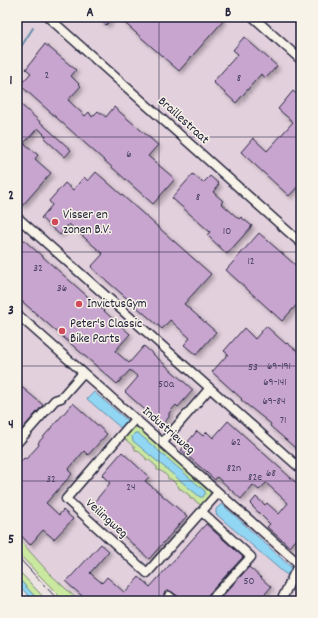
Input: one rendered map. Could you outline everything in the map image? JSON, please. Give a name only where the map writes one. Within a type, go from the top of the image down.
[{"type":"street","name":"Braillestraat","points":[[48,17],[301,243]]},
{"type":"street","points":[[253,17],[301,60]]},
{"type":"street","points":[[17,217],[209,389],[301,469]]},
{"type":"street","name":"Industrieweg","points":[[17,314],[163,442],[218,493],[299,561]]},
{"type":"street","points":[[17,443],[54,400],[60,398],[83,373]]},
{"type":"street","points":[[163,442],[209,389]]},
{"type":"street","name":"Veilingweg","points":[[135,419],[66,499],[147,573],[218,493]]},
{"type":"street","points":[[202,512],[251,557],[210,601]]},
{"type":"street","points":[[281,601],[299,561]]},
{"type":"path","points":[[17,594],[24,601]]},
{"type":"shaded area","points":[[17,17],[301,17],[301,598],[299,601],[75,601],[17,542]]},
{"type":"green space","points":[[133,428],[141,428],[206,489],[210,491],[211,497],[203,507],[193,499],[190,499],[190,496],[179,489],[179,487],[171,479],[168,479],[164,473],[157,470],[157,467],[149,460],[146,460],[146,458],[135,450],[135,448],[124,438]]},
{"type":"green space","points":[[17,537],[49,573],[79,601],[64,601],[17,552]]},
{"type":"green space","points":[[17,569],[47,601],[39,601],[17,577]]},
{"type":"water","points":[[94,392],[128,421],[122,429],[87,399]]},
{"type":"water","points":[[135,433],[138,433],[205,491],[203,497],[200,497],[133,441],[132,436]]},
{"type":"water","points":[[222,504],[292,568],[292,571],[288,575],[216,514],[216,509]]},
{"type":"water","points":[[17,577],[39,601],[33,601],[17,583]]},
{"type":"building","points":[[97,17],[113,17],[106,25]]},
{"type":"building","points":[[118,17],[221,17],[224,20],[179,71]]},
{"type":"building","points":[[244,37],[277,66],[266,78],[261,74],[236,103],[213,82],[238,54],[233,50]]},
{"type":"building","points":[[45,44],[76,70],[71,76],[81,86],[68,100],[85,116],[89,112],[92,117],[98,111],[106,117],[114,107],[158,145],[148,156],[175,179],[153,204],[20,85],[31,73],[26,69]]},
{"type":"building","points":[[293,91],[301,98],[301,183],[289,196],[241,152],[253,138],[267,151],[293,122],[278,109]]},
{"type":"building","points":[[17,101],[71,150],[65,157],[44,138],[46,136],[38,128],[24,143],[38,155],[35,159],[51,173],[22,206],[17,202]]},
{"type":"building","points":[[96,172],[211,274],[184,304],[216,332],[196,355],[184,345],[190,338],[170,320],[162,329],[91,267],[103,254],[69,224],[60,235],[41,218],[52,205],[49,201],[65,183],[73,190],[84,177],[88,181]]},
{"type":"building","points":[[193,174],[203,183],[210,176],[219,184],[213,192],[223,201],[221,203],[239,219],[241,217],[252,226],[227,254],[207,235],[210,232],[172,198]]},
{"type":"building","points":[[259,233],[301,270],[301,300],[282,321],[226,270]]},
{"type":"building","points":[[17,234],[130,334],[115,351],[129,363],[144,346],[193,390],[178,407],[176,405],[162,425],[125,392],[138,377],[130,370],[117,384],[17,297]]},
{"type":"building","points":[[266,326],[286,344],[287,343],[301,354],[301,453],[270,426],[271,424],[241,400],[242,399],[212,372],[228,354],[224,351],[244,328],[255,339]]},
{"type":"building","points":[[17,383],[43,405],[17,435]]},
{"type":"building","points":[[73,403],[107,434],[88,455],[84,451],[68,470],[72,474],[46,503],[59,515],[63,510],[73,519],[54,539],[43,530],[30,545],[17,531],[17,467],[24,458],[26,459],[39,445],[38,443]]},
{"type":"building","points":[[228,421],[301,487],[301,534],[290,547],[267,527],[270,524],[250,504],[256,497],[265,505],[267,503],[279,514],[288,503],[266,483],[259,490],[253,485],[241,499],[217,477],[215,480],[181,450],[197,431],[203,436],[207,432],[213,438]]},
{"type":"building","points":[[122,452],[149,477],[145,481],[187,516],[149,559],[91,506],[110,483],[102,475]]},
{"type":"building","points":[[206,524],[243,557],[206,597],[205,601],[180,601],[179,597],[170,591],[165,592],[164,598],[166,601],[88,601],[66,582],[101,544],[109,551],[90,573],[102,583],[107,577],[125,593],[139,577],[150,587]]},
{"type":"building","points":[[249,567],[271,587],[259,601],[218,601]]},
{"type":"waterway","points":[[17,53],[33,28]]},
{"type":"tram line","points":[[17,556],[59,601]]},
{"type":"place","name":"Visser en zonen B.V.","points":[[55,222]]},
{"type":"place","name":"InvictusGym","points":[[79,304]]},
{"type":"place","name":"Peter's Classic Bike Parts","points":[[62,331]]}]
